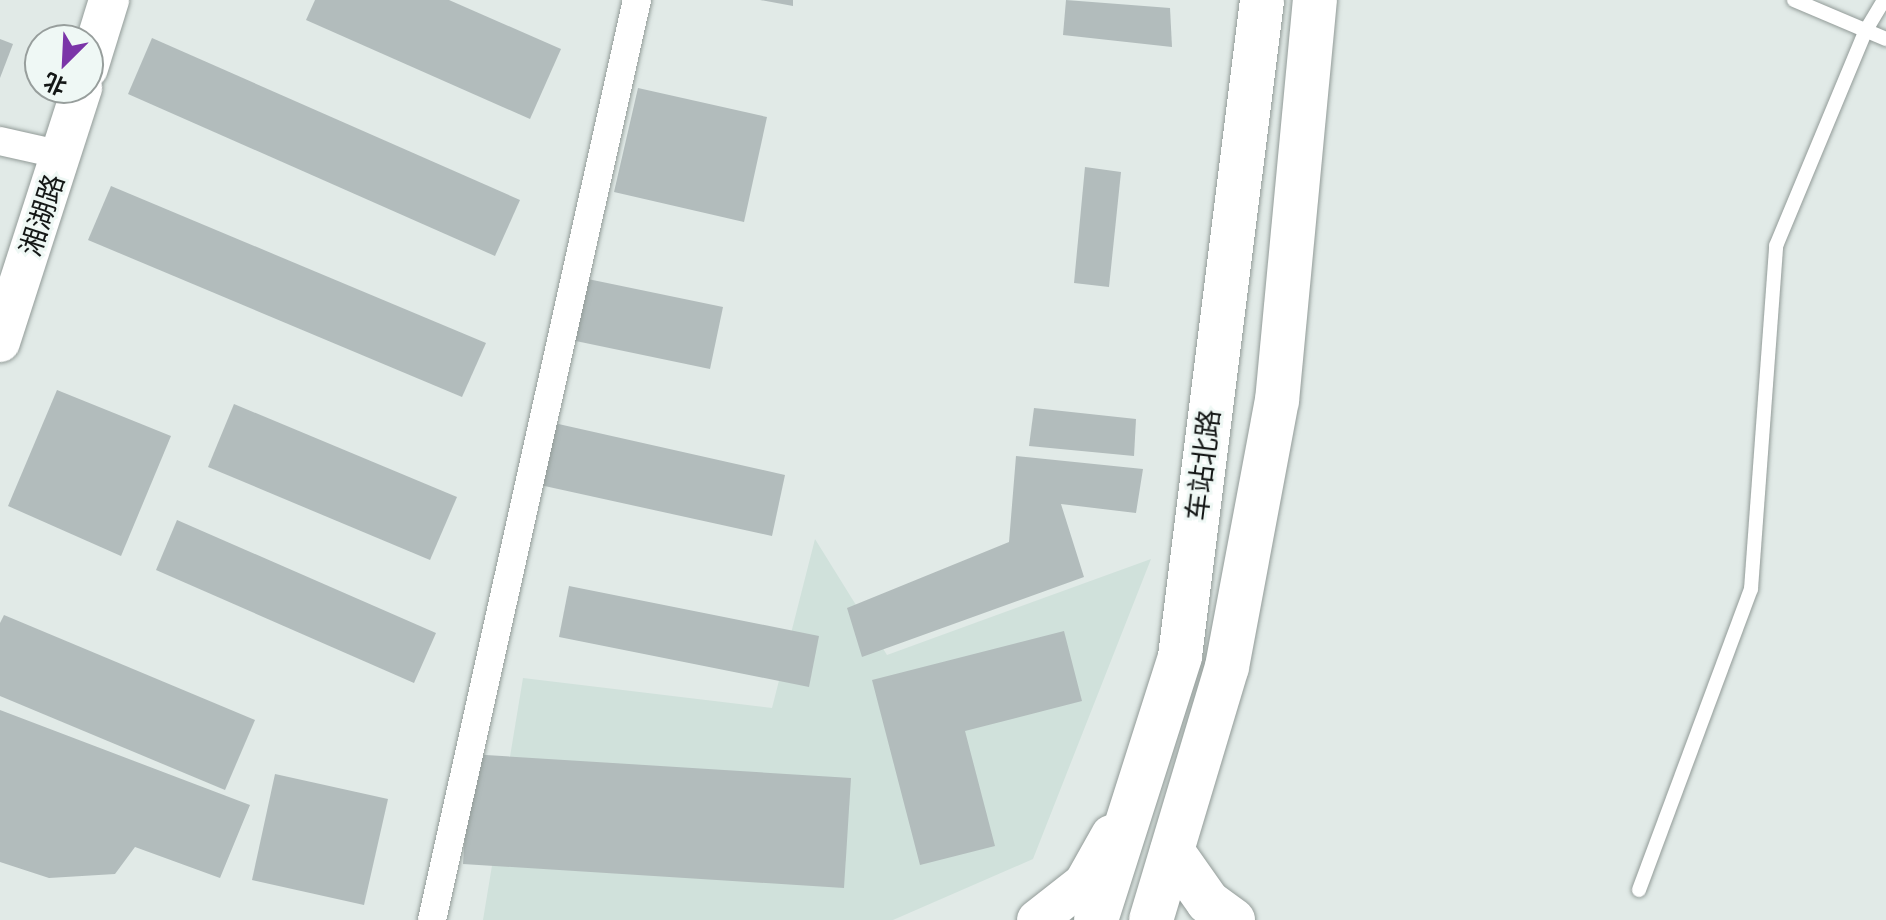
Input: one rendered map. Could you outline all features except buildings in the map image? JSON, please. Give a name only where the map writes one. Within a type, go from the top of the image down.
[{"type":"main road","name":"车站北路","points":[[1096,920],[1180,656],[1262,0]]},
{"type":"main road","name":"车站北路","points":[[1151,920],[1227,667],[1277,401],[1315,0]]},
{"type":"main road","points":[[1172,851],[1208,902],[1233,920]]},
{"type":"street","points":[[102,24],[109,0]]},
{"type":"street","points":[[432,920],[637,0]]},
{"type":"street","name":"湘湖路","points":[[0,342],[77,104]]},
{"type":"street","points":[[0,141],[62,155]]},
{"type":"street","points":[[1037,920],[1084,883],[1142,779]]},
{"type":"lane","points":[[1794,0],[1886,39]]},
{"type":"lane","points":[[1639,890],[1751,589],[1776,246],[1866,30],[1884,0]]},
{"type":"shaded area","points":[[815,539],[887,655],[1151,559],[1033,859],[893,920],[483,920],[523,678],[772,708]]}]
